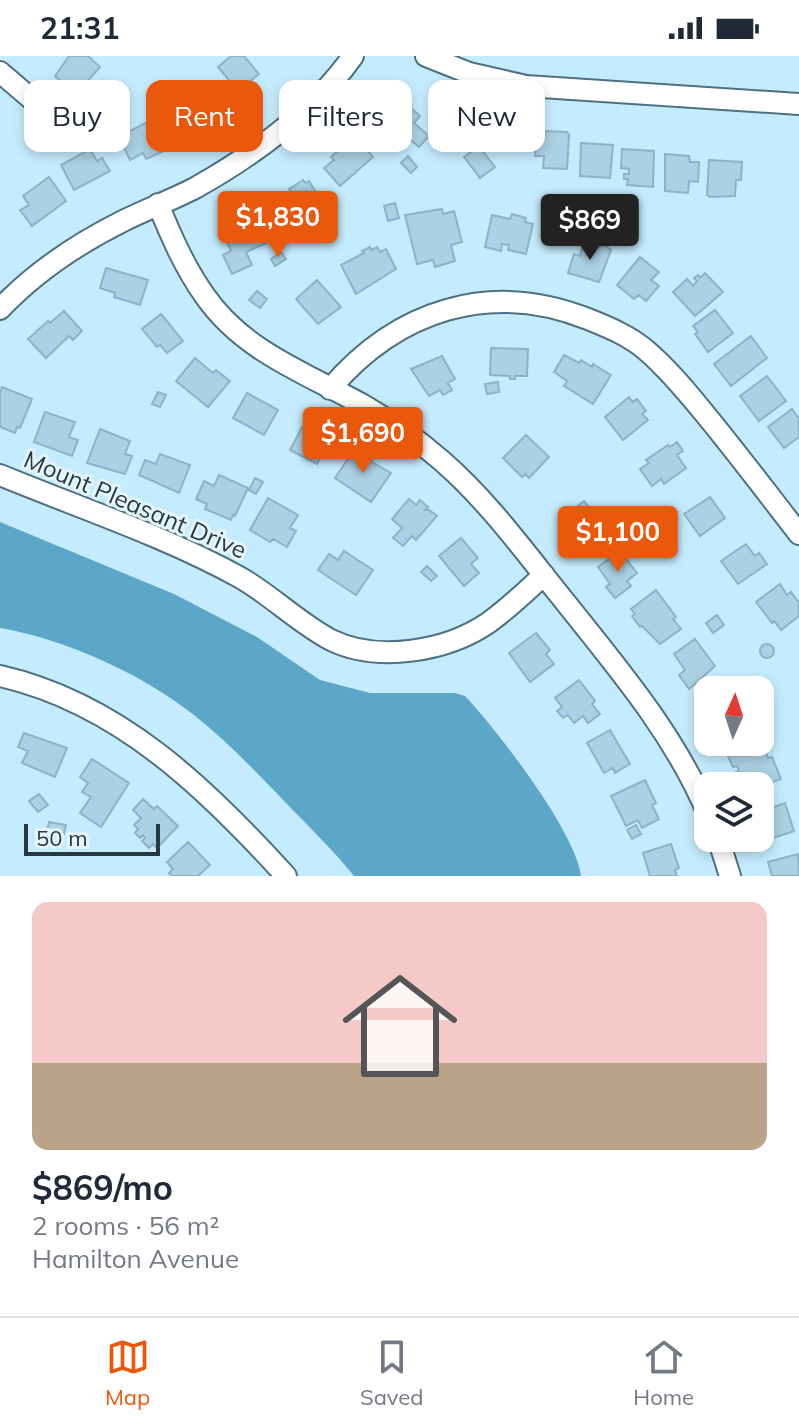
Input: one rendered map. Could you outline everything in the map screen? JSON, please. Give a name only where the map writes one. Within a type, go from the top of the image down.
[{"type":"street","points":[[0,309],[37,275],[88,241],[197,187],[239,161],[279,132],[315,100],[353,56]]},
{"type":"street","points":[[426,56],[469,73],[526,86],[799,104]]},
{"type":"street","points":[[0,72],[24,93]]},
{"type":"street","points":[[158,204],[174,243],[196,283],[229,324],[271,358],[405,432],[442,461],[489,507],[632,686],[694,784]]},
{"type":"street","points":[[330,389],[372,346],[397,329],[425,316],[455,307],[517,302],[573,313],[608,327],[647,351],[683,388],[799,534]]},
{"type":"street","name":"Mount Pleasant Drive","points":[[0,475],[241,578],[332,640],[353,647],[409,651],[441,645],[490,622],[544,575]]},
{"type":"street","points":[[0,676],[55,694],[98,714],[139,739],[214,798],[286,876]]},
{"type":"street","points":[[722,852],[730,876]]},
{"type":"water","points":[[0,522],[174,594],[257,637],[320,680],[370,693],[455,693],[465,696],[496,732],[551,809],[576,857],[581,876],[354,876],[242,758],[207,725],[173,700],[102,660],[50,640],[0,628]]},
{"type":"building","points":[[69,56],[88,56],[100,67],[89,80],[59,80],[55,76]]},
{"type":"building","points":[[231,56],[244,56],[259,74],[252,80],[229,80],[218,67]]},
{"type":"building","points":[[412,109],[420,116],[414,123],[428,135],[419,147],[412,141]]},
{"type":"building","points":[[145,123],[146,152],[162,152],[146,159],[143,153],[130,160],[126,152],[130,152],[130,131]]},
{"type":"building","points":[[545,131],[567,132],[567,169],[543,168],[544,156],[535,156],[535,152],[545,152]]},
{"type":"building","points":[[581,143],[613,145],[610,178],[580,176]]},
{"type":"building","points":[[622,149],[654,151],[653,187],[627,185],[628,179],[624,179],[624,174],[629,174],[629,169],[621,168]]},
{"type":"building","points":[[85,152],[92,152],[97,161],[102,158],[110,171],[74,190],[61,165]]},
{"type":"building","points":[[337,152],[369,152],[373,157],[340,186],[324,168],[334,160],[331,157]]},
{"type":"building","points":[[471,152],[484,152],[495,167],[480,178],[464,157]]},
{"type":"building","points":[[665,154],[689,156],[690,162],[699,162],[698,182],[689,181],[688,193],[665,191]]},
{"type":"building","points":[[408,156],[417,167],[411,173],[401,163]]},
{"type":"building","points":[[709,160],[742,162],[741,180],[736,180],[735,196],[707,195]]},
{"type":"building","points":[[49,177],[66,201],[32,226],[20,210],[29,205],[23,196]]},
{"type":"building","points":[[303,180],[305,183],[309,181],[324,205],[298,222],[283,199],[292,193],[289,189]]},
{"type":"building","points":[[395,203],[399,218],[388,221],[384,206]]},
{"type":"building","points":[[262,205],[278,238],[246,252],[252,265],[232,274],[223,255],[231,251],[221,229]]},
{"type":"building","points":[[442,209],[443,214],[454,211],[462,242],[451,245],[455,261],[435,267],[433,260],[417,264],[405,215]]},
{"type":"building","points":[[512,214],[526,218],[525,222],[533,224],[526,254],[508,250],[509,245],[502,244],[501,251],[485,247],[492,215],[510,219]]},
{"type":"building","points":[[584,242],[601,247],[602,244],[611,250],[599,282],[568,273],[574,254],[580,256]]},
{"type":"building","points":[[370,247],[371,250],[377,247],[380,252],[386,249],[396,269],[356,294],[341,265]]},
{"type":"building","points":[[281,252],[286,259],[275,266],[271,259]]},
{"type":"building","points":[[640,257],[659,272],[651,280],[659,286],[646,301],[639,295],[634,299],[617,285]]},
{"type":"building","points":[[106,268],[148,280],[140,305],[114,297],[115,293],[100,288]]},
{"type":"building","points":[[705,273],[723,292],[695,316],[673,292],[687,279],[693,286],[697,281],[694,278],[698,275],[700,278]]},
{"type":"building","points":[[317,280],[341,307],[318,324],[296,299]]},
{"type":"building","points":[[257,291],[267,299],[260,308],[249,300]]},
{"type":"building","points":[[715,310],[733,333],[708,352],[693,326]]},
{"type":"building","points":[[64,311],[82,331],[73,340],[69,336],[46,358],[28,339]]},
{"type":"building","points":[[161,314],[183,341],[167,353],[160,345],[157,347],[142,329]]},
{"type":"building","points":[[751,336],[767,358],[731,386],[714,364]]},
{"type":"building","points":[[491,348],[528,349],[527,376],[510,379],[510,376],[490,375]]},
{"type":"building","points":[[564,355],[579,363],[581,360],[592,367],[593,364],[611,375],[593,404],[564,386],[567,381],[554,372]]},
{"type":"building","points":[[442,356],[455,379],[448,383],[452,390],[443,395],[440,390],[429,396],[411,369]]},
{"type":"building","points":[[195,358],[213,373],[216,370],[230,381],[208,407],[176,381]]},
{"type":"building","points":[[767,376],[786,401],[759,421],[740,396]]},
{"type":"building","points":[[498,382],[499,392],[487,394],[485,384]]},
{"type":"building","points":[[2,387],[32,399],[15,433],[0,427]]},
{"type":"building","points":[[158,392],[166,395],[160,407],[152,404]]},
{"type":"building","points":[[247,393],[278,410],[264,435],[233,418]]},
{"type":"building","points":[[629,397],[633,402],[637,399],[646,411],[642,414],[648,420],[623,440],[605,417]]},
{"type":"building","points":[[792,409],[799,419],[799,437],[784,448],[768,427]]},
{"type":"building","points":[[45,412],[75,422],[69,437],[78,440],[72,456],[34,442]]},
{"type":"building","points":[[302,427],[331,438],[317,464],[290,450]]},
{"type":"building","points":[[100,429],[130,441],[125,454],[132,456],[125,474],[87,463]]},
{"type":"building","points":[[526,435],[549,457],[529,478],[525,474],[522,477],[503,458]]},
{"type":"building","points":[[677,442],[683,451],[677,455],[686,468],[664,484],[661,479],[652,486],[640,469],[649,463],[646,460]]},
{"type":"building","points":[[354,450],[391,473],[371,502],[335,478]]},
{"type":"building","points":[[160,454],[190,465],[179,493],[139,475],[145,460],[156,464]]},
{"type":"building","points":[[219,475],[248,488],[231,520],[205,509],[207,504],[196,499],[204,481],[214,486]]},
{"type":"building","points":[[255,478],[263,482],[256,494],[249,490]]},
{"type":"building","points":[[710,497],[725,518],[700,536],[684,514]]},
{"type":"building","points":[[268,498],[298,515],[290,528],[296,531],[287,547],[273,539],[270,542],[250,530]]},
{"type":"building","points":[[409,499],[416,505],[420,500],[428,507],[425,510],[437,516],[416,540],[412,536],[403,546],[393,538],[402,528],[392,519]]},
{"type":"building","points":[[584,501],[607,529],[588,545],[565,517]]},
{"type":"building","points":[[461,538],[478,558],[471,564],[479,573],[464,586],[439,556]]},
{"type":"building","points":[[746,544],[755,556],[759,553],[767,564],[738,584],[721,561]]},
{"type":"building","points":[[344,551],[373,570],[356,595],[318,570],[329,554],[338,560]]},
{"type":"building","points":[[620,551],[637,573],[627,581],[631,586],[615,598],[606,587],[610,584],[598,567]]},
{"type":"building","points":[[427,566],[437,576],[431,581],[421,572]]},
{"type":"building","points":[[780,584],[787,595],[791,592],[799,603],[799,616],[781,630],[756,602]]},
{"type":"building","points":[[656,590],[681,629],[660,644],[640,627],[631,609]]},
{"type":"building","points":[[717,615],[724,625],[713,633],[706,623]]},
{"type":"building","points":[[536,633],[550,650],[546,654],[554,664],[530,682],[509,653]]},
{"type":"building","points":[[695,639],[715,666],[704,676],[694,676],[694,685],[689,689],[679,675],[685,670],[674,654]]},
{"type":"building","points":[[767,644],[774,651],[767,658],[760,651]]},
{"type":"building","points":[[579,680],[595,701],[592,704],[600,714],[588,723],[583,716],[574,723],[568,715],[563,718],[557,711],[562,707],[555,698]]},
{"type":"building","points":[[610,730],[630,764],[615,773],[613,768],[604,773],[587,743]]},
{"type":"building","points":[[24,733],[67,748],[55,777],[22,763],[28,751],[18,747]]},
{"type":"building","points":[[728,756],[772,757],[781,779],[774,782],[774,772],[736,772],[739,771],[737,766],[733,767]]},
{"type":"building","points":[[92,759],[129,783],[101,827],[80,813],[91,797],[82,792],[88,783],[80,777]]},
{"type":"building","points":[[645,780],[656,803],[652,805],[659,819],[642,828],[638,820],[626,826],[611,796]]},
{"type":"building","points":[[39,794],[48,805],[38,812],[29,801]]},
{"type":"building","points":[[143,799],[154,809],[157,806],[178,826],[157,848],[153,844],[149,848],[142,841],[145,838],[143,835],[140,838],[135,833],[138,829],[134,825],[141,818],[133,810]]},
{"type":"building","points":[[785,803],[794,831],[774,838],[774,807]]},
{"type":"building","points":[[49,822],[66,825],[64,834],[47,831]]},
{"type":"building","points":[[636,825],[641,834],[632,839],[627,830]]},
{"type":"building","points":[[188,842],[210,865],[198,876],[172,876],[169,873],[173,869],[167,862]]},
{"type":"building","points":[[671,844],[679,868],[675,870],[677,876],[650,876],[643,853]]},
{"type":"building","points":[[798,854],[799,876],[772,876],[768,862]]}]
